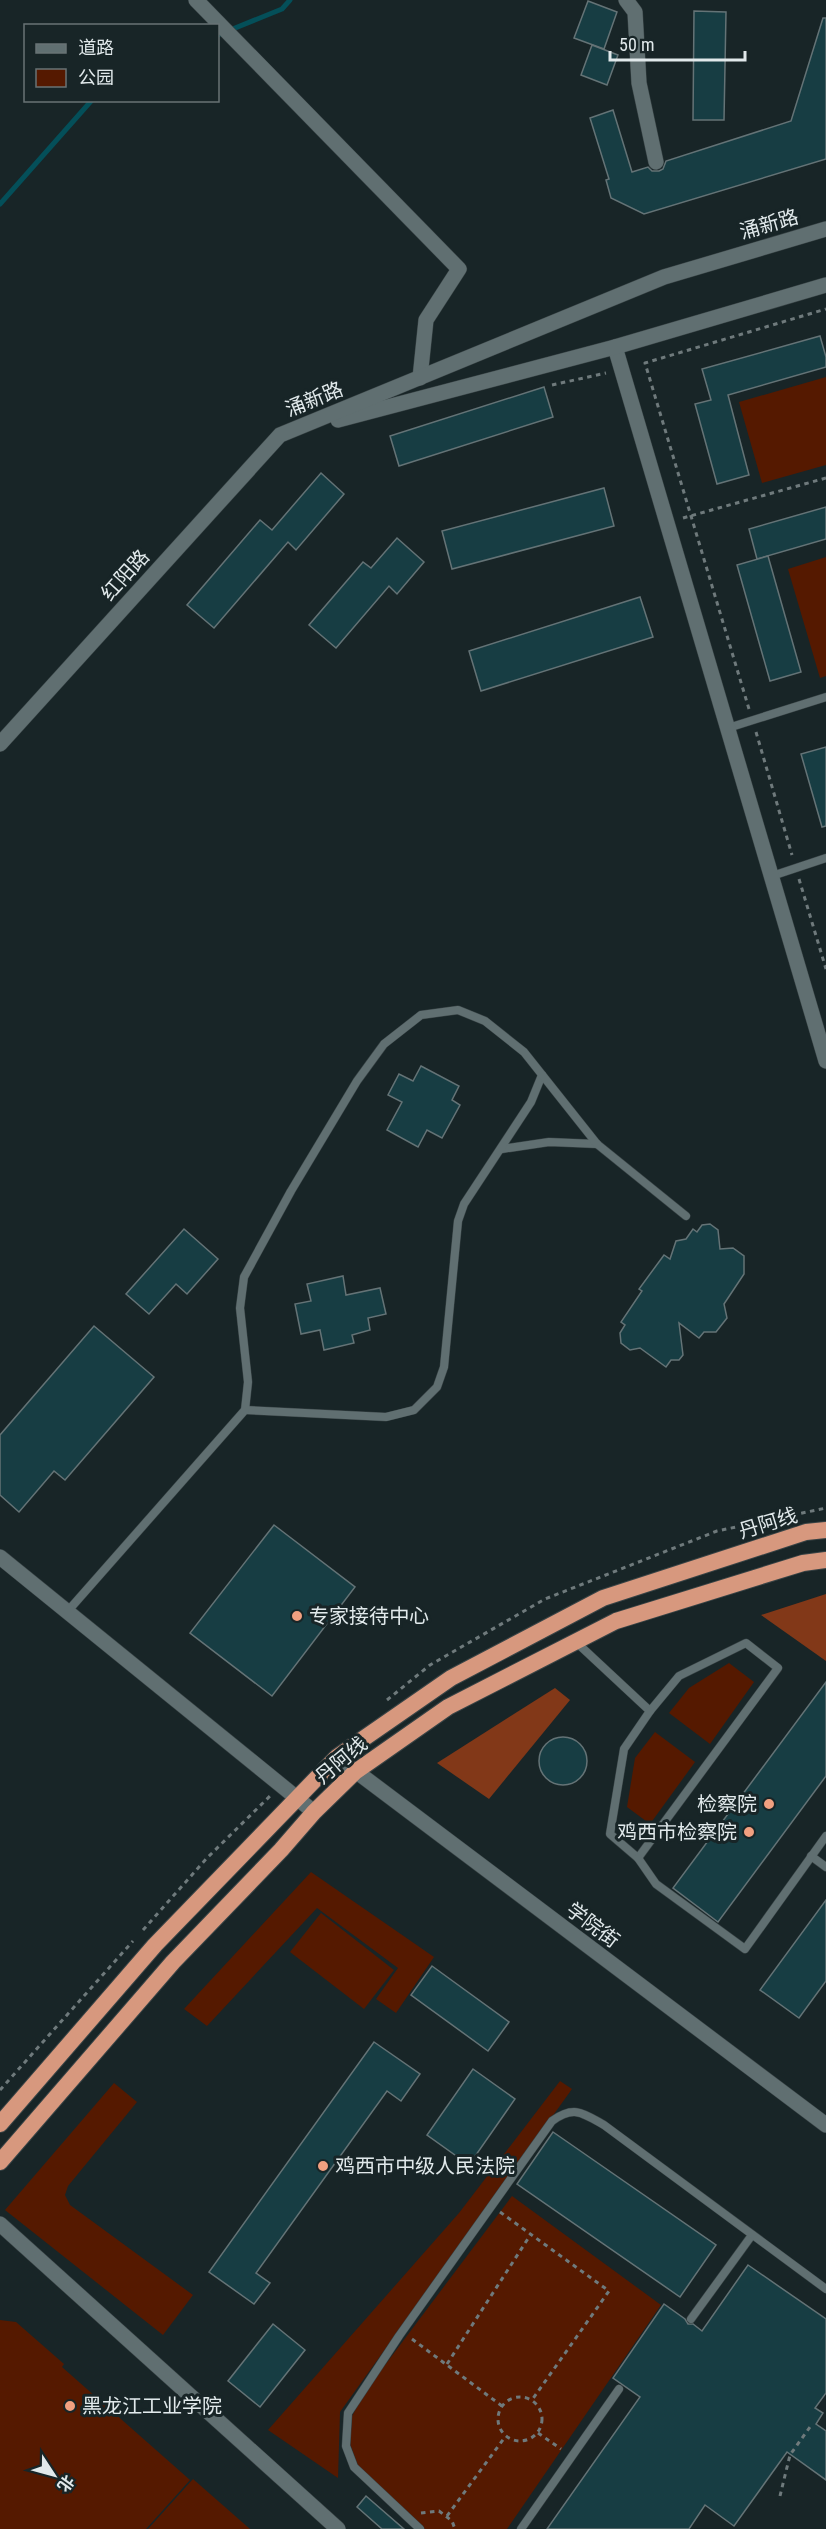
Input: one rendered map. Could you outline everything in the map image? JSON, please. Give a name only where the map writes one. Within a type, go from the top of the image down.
[{"type":"highway","name":"丹阿线","points":[[0,2124],[155,1945],[337,1757],[451,1678],[603,1598],[806,1532],[826,1530]]},
{"type":"highway","name":"丹阿线","points":[[0,2162],[173,1962],[314,1812],[355,1772],[448,1707],[616,1621],[803,1563],[826,1560]]},
{"type":"street","points":[[196,0],[218,24]]},
{"type":"street","points":[[626,0],[635,12],[639,83],[656,162]]},
{"type":"street","points":[[219,25],[459,269],[426,320],[420,378]]},
{"type":"street","name":"涌新路","points":[[280,435],[664,277],[826,230]]},
{"type":"street","name":"涌新路","points":[[280,435],[615,347],[826,286]]},
{"type":"street","points":[[615,347],[826,1061]]},
{"type":"street","name":"红阳路","points":[[0,744],[280,435]]},
{"type":"street","points":[[0,1557],[314,1812]]},
{"type":"street","name":"学院街","points":[[337,1757],[826,2125]]},
{"type":"street","points":[[0,2224],[338,2529]]},
{"type":"lane","points":[[728,728],[826,697]]},
{"type":"lane","points":[[772,876],[826,858]]},
{"type":"lane","points":[[67,1612],[246,1410],[248,1382],[240,1308],[244,1277],[291,1191],[351,1091],[384,1044],[421,1015],[458,1010],[485,1021],[524,1052],[597,1144],[686,1216]]},
{"type":"lane","points":[[246,1410],[386,1417],[414,1410],[437,1387],[444,1366],[458,1221],[464,1204],[531,1102],[542,1075]]},
{"type":"lane","points":[[501,1149],[549,1142],[597,1144]]},
{"type":"lane","points":[[576,1642],[650,1711]]},
{"type":"lane","points":[[638,1858],[778,1668],[746,1643],[679,1676],[650,1711],[624,1749],[610,1834],[638,1858],[656,1884],[745,1949],[826,1836]]},
{"type":"lane","points":[[811,1856],[826,1868]]},
{"type":"lane","points":[[420,2529],[354,2467],[346,2446],[348,2413],[402,2331],[552,2121],[565,2112],[582,2112],[604,2125],[826,2289]]},
{"type":"lane","points":[[690,2319],[752,2235]]},
{"type":"lane","points":[[521,2529],[619,2389]]},
{"type":"path","points":[[826,309],[645,363],[826,969]]},
{"type":"path","points":[[552,385],[622,369]]},
{"type":"path","points":[[668,522],[826,478]]},
{"type":"path","points":[[492,2205],[609,2292],[532,2400]]},
{"type":"path","points":[[447,2364],[531,2234]]},
{"type":"path","points":[[402,2331],[502,2406]]},
{"type":"path","points":[[510,2398],[532,2400],[541,2411],[542,2426],[538,2433],[533,2438],[519,2442],[505,2437],[498,2424],[497,2416],[502,2406],[510,2398]]},
{"type":"path","points":[[780,2496],[790,2455],[810,2427]]},
{"type":"path","points":[[538,2433],[572,2457]]},
{"type":"path","points":[[447,2516],[505,2437]]},
{"type":"path","points":[[410,2520],[427,2512],[438,2511],[447,2516],[455,2529]]},
{"type":"green space","points":[[826,377],[826,465],[762,483],[739,402]]},
{"type":"green space","points":[[826,557],[826,676],[820,678],[788,569]]},
{"type":"green space","points":[[729,1663],[754,1682],[710,1744],[669,1713],[689,1688]]},
{"type":"green space","points":[[655,1732],[695,1762],[650,1824],[627,1807],[635,1758]]},
{"type":"green space","points":[[311,1872],[434,1957],[396,2013],[376,1999],[398,1968],[317,1908],[207,2026],[184,2009]]},
{"type":"green space","points":[[321,1913],[394,1970],[364,2009],[290,1952]]},
{"type":"green space","points":[[560,2081],[572,2089],[340,2412],[338,2478],[268,2430],[459,2213]]},
{"type":"green space","points":[[114,2083],[137,2102],[68,2186],[65,2195],[70,2205],[193,2295],[163,2335],[5,2210]]},
{"type":"green space","points":[[512,2196],[661,2305],[507,2529],[425,2529],[360,2471],[350,2444],[352,2416],[367,2389]]},
{"type":"green space","name":"黑龙江工业学院","points":[[0,2320],[16,2322],[64,2364],[62,2367],[190,2480],[146,2529],[0,2529]]},
{"type":"green space","points":[[193,2479],[250,2529],[148,2529]]},
{"type":"shaded area","points":[[826,1594],[826,1661],[761,1615]]},
{"type":"shaded area","points":[[555,1688],[570,1700],[489,1799],[437,1763]]},
{"type":"building","points":[[588,1],[617,12],[604,49],[574,38]]},
{"type":"building","points":[[694,11],[726,12],[724,120],[693,120]]},
{"type":"building","points":[[823,18],[826,18],[826,159],[644,214],[611,198],[606,180],[609,179],[590,118],[613,110],[632,172],[648,167],[652,171],[659,171],[663,169],[666,161],[791,121]]},
{"type":"building","points":[[592,45],[618,55],[607,85],[581,75]]},
{"type":"building","points":[[820,336],[826,357],[826,367],[728,395],[749,475],[717,484],[695,404],[711,400],[702,369]]},
{"type":"building","points":[[544,387],[553,417],[399,466],[390,436]]},
{"type":"building","points":[[321,473],[344,494],[296,550],[288,542],[214,628],[187,605],[260,520],[272,530]]},
{"type":"building","points":[[604,488],[614,526],[452,569],[442,531]]},
{"type":"building","points":[[826,507],[826,539],[757,559],[749,529]]},
{"type":"building","points":[[397,538],[424,562],[397,594],[389,586],[336,648],[309,625],[363,562],[371,568]]},
{"type":"building","points":[[768,556],[801,672],[770,681],[737,565]]},
{"type":"building","points":[[640,597],[653,637],[481,691],[469,651]]},
{"type":"building","points":[[826,747],[826,826],[822,827],[801,754]]},
{"type":"building","points":[[421,1066],[459,1086],[452,1100],[460,1105],[442,1138],[427,1130],[418,1147],[387,1130],[402,1102],[388,1095],[399,1074],[413,1081]]},
{"type":"building","points":[[710,1224],[718,1230],[720,1249],[733,1248],[744,1256],[744,1274],[724,1304],[727,1318],[716,1332],[704,1332],[699,1338],[679,1323],[683,1355],[679,1360],[671,1360],[666,1367],[640,1348],[630,1350],[621,1343],[620,1333],[625,1325],[621,1322],[642,1291],[639,1289],[664,1255],[670,1259],[676,1241],[686,1239],[693,1229],[697,1232],[702,1225]]},
{"type":"building","points":[[184,1229],[218,1259],[187,1294],[176,1284],[149,1314],[126,1294]]},
{"type":"building","points":[[343,1276],[346,1295],[380,1288],[386,1314],[368,1318],[370,1330],[352,1335],[354,1343],[324,1350],[320,1330],[301,1334],[295,1304],[311,1301],[307,1284]]},
{"type":"building","points":[[94,1326],[154,1377],[65,1480],[54,1471],[19,1512],[0,1495],[0,1435]]},
{"type":"building","points":[[274,1525],[355,1587],[272,1696],[190,1633]]},
{"type":"building","name":"鸡西市检察院","points":[[826,1682],[826,1776],[718,1922],[673,1888]]},
{"type":"building","points":[[558,1737],[568,1737],[580,1744],[587,1756],[587,1766],[580,1778],[568,1785],[558,1785],[543,1774],[539,1766],[539,1756],[550,1741]]},
{"type":"building","points":[[826,1900],[826,1981],[799,2018],[760,1990]]},
{"type":"building","points":[[432,1966],[509,2022],[488,2051],[411,1995]]},
{"type":"building","points":[[374,2042],[420,2074],[401,2101],[387,2091],[256,2273],[270,2283],[254,2304],[209,2272]]},
{"type":"building","points":[[473,2069],[515,2099],[469,2165],[427,2135]]},
{"type":"building","points":[[553,2132],[716,2245],[680,2297],[517,2184]]},
{"type":"building","points":[[748,2265],[826,2319],[826,2393],[815,2408],[823,2413],[816,2424],[826,2431],[826,2480],[787,2452],[734,2526],[705,2505],[689,2529],[547,2529],[640,2397],[613,2378],[664,2304],[685,2319],[688,2324],[693,2324],[702,2331]]},
{"type":"building","points":[[273,2324],[305,2350],[260,2407],[228,2381]]},
{"type":"building","points":[[366,2496],[404,2529],[382,2529],[357,2507]]},
{"type":"waterway","points":[[219,35],[282,9],[290,0]]},
{"type":"waterway","points":[[0,204],[90,102]]},
{"type":"place","name":"专家接待中心","points":[[297,1616]]},
{"type":"place","name":"检察院","points":[[769,1804]]},
{"type":"place","name":"鸡西市检察院","points":[[749,1832]]},
{"type":"place","name":"鸡西市中级人民法院","points":[[323,2166]]},
{"type":"place","name":"黑龙江工业学院","points":[[70,2406]]}]
